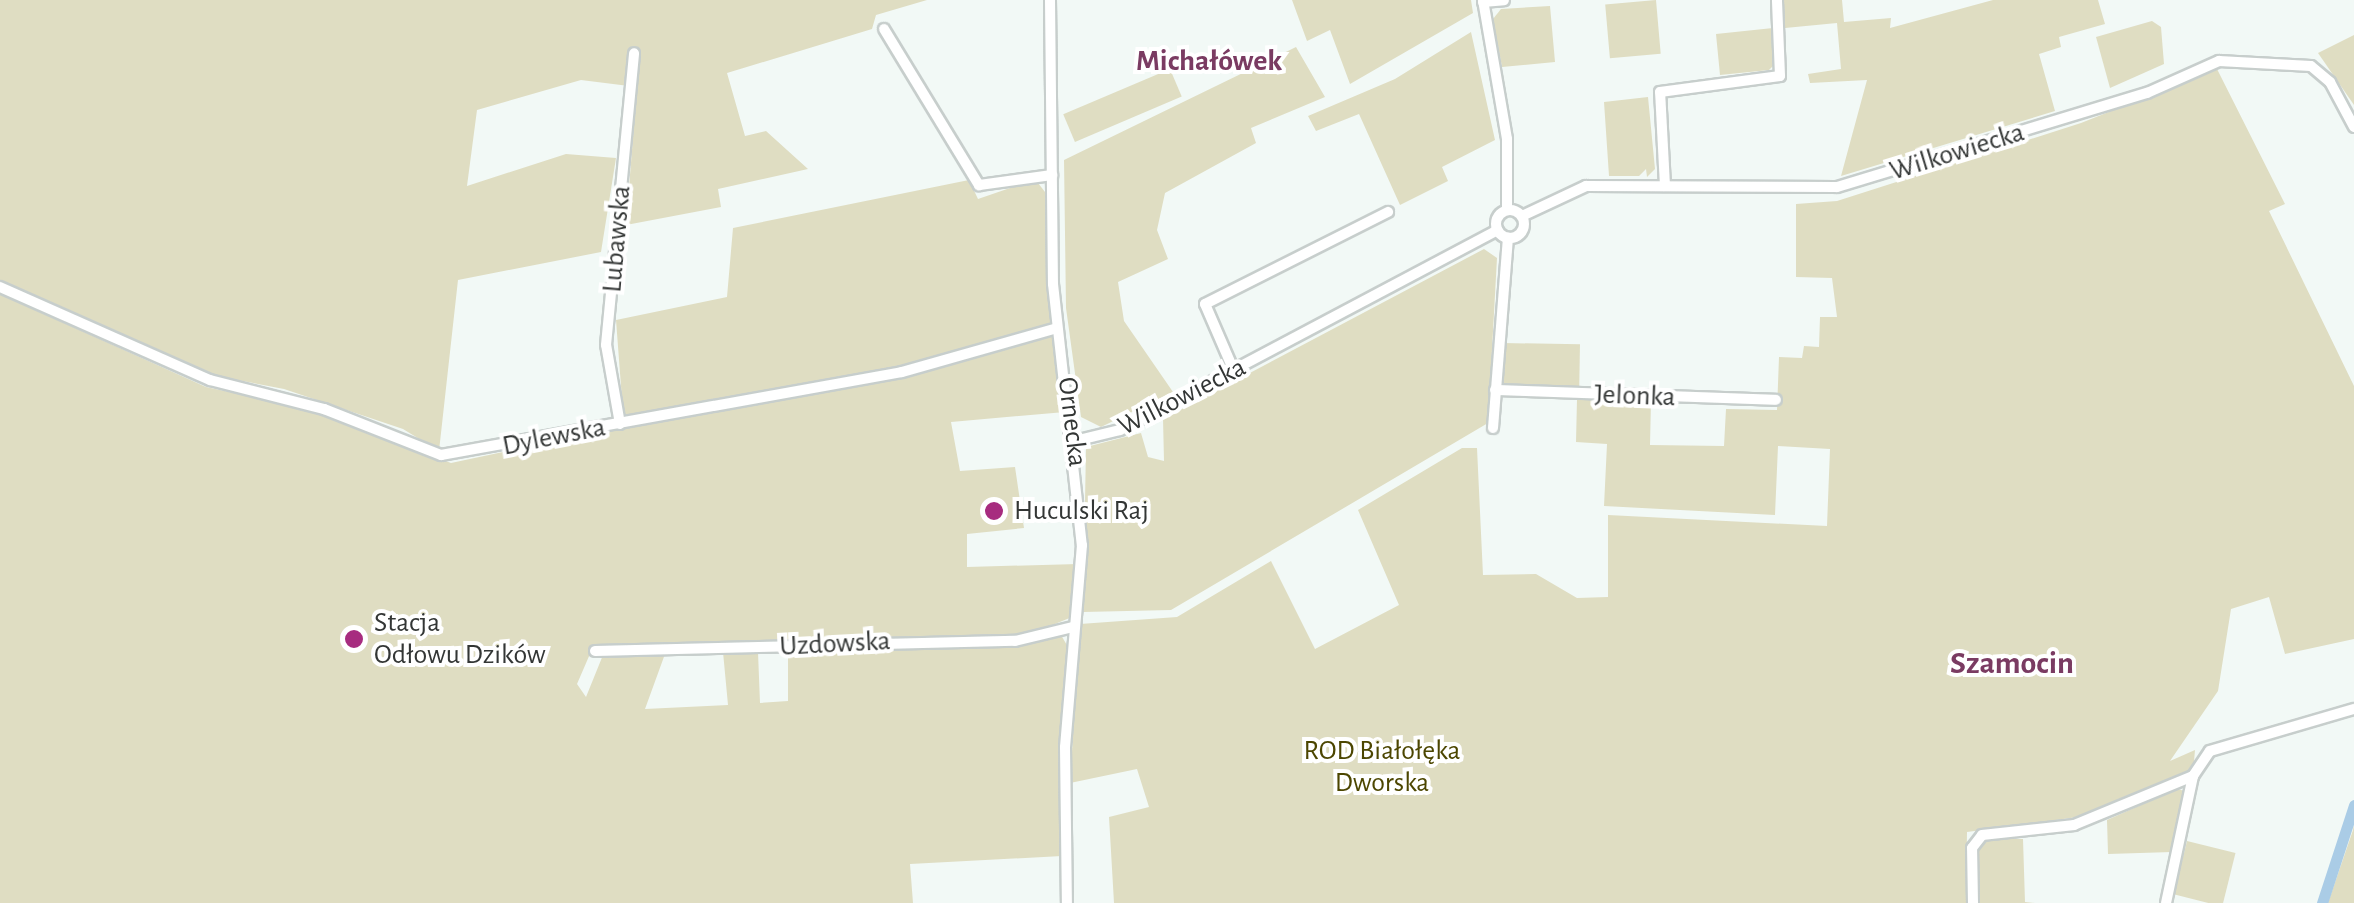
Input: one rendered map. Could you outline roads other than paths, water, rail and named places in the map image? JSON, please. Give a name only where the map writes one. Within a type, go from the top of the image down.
[{"type":"street","name":"Ornecka","points":[[1050,0],[1056,328],[1075,440],[1082,573],[1073,627],[1067,903]]},
{"type":"street","points":[[1504,0],[1483,1],[1506,139],[1507,210],[1497,230],[1508,238]]},
{"type":"street","points":[[1665,186],[1660,92],[1780,76],[1777,0]]},
{"type":"street","points":[[884,30],[980,185],[1052,175]]},
{"type":"street","name":"Lubawska","points":[[620,424],[606,345],[634,53]]},
{"type":"street","name":"Wilkowiecka","points":[[1522,216],[1576,188],[1837,187],[2147,92],[2219,60],[2311,66],[2330,82],[2354,127]]},
{"type":"street","points":[[1507,210],[1522,216],[1523,231],[1508,238]]},
{"type":"street","points":[[1234,371],[1205,304],[1388,212]]},
{"type":"street","name":"Wilkowiecka","points":[[1075,440],[1120,430],[1497,230]]},
{"type":"street","points":[[1493,428],[1508,238]]},
{"type":"street","name":"Dylewska","points":[[0,287],[210,380],[287,397],[441,455],[902,372],[1056,328]]},
{"type":"street","name":"Jelonka","points":[[1495,390],[1776,400]]},
{"type":"street","name":"Uzdowska","points":[[595,651],[868,638],[1015,641],[1073,627]]},
{"type":"street","points":[[1973,903],[1972,848],[1982,835],[2074,826],[2194,776],[2226,742],[2354,708]]},
{"type":"street","points":[[2166,903],[2194,776]]},
{"type":"waterway","points":[[2322,903],[2354,805]]},
{"type":"place","name":"Huculski Raj","points":[[994,511]]},
{"type":"place","name":"Stacja Odłowu Dzików","points":[[354,639]]},
{"type":"district","name":"Michałówek","points":[[1209,61]]},
{"type":"district","name":"Szamocin","points":[[2012,663]]},
{"type":"park label","name":"ROD Białołęka Dworska","points":[[1382,767]]}]
